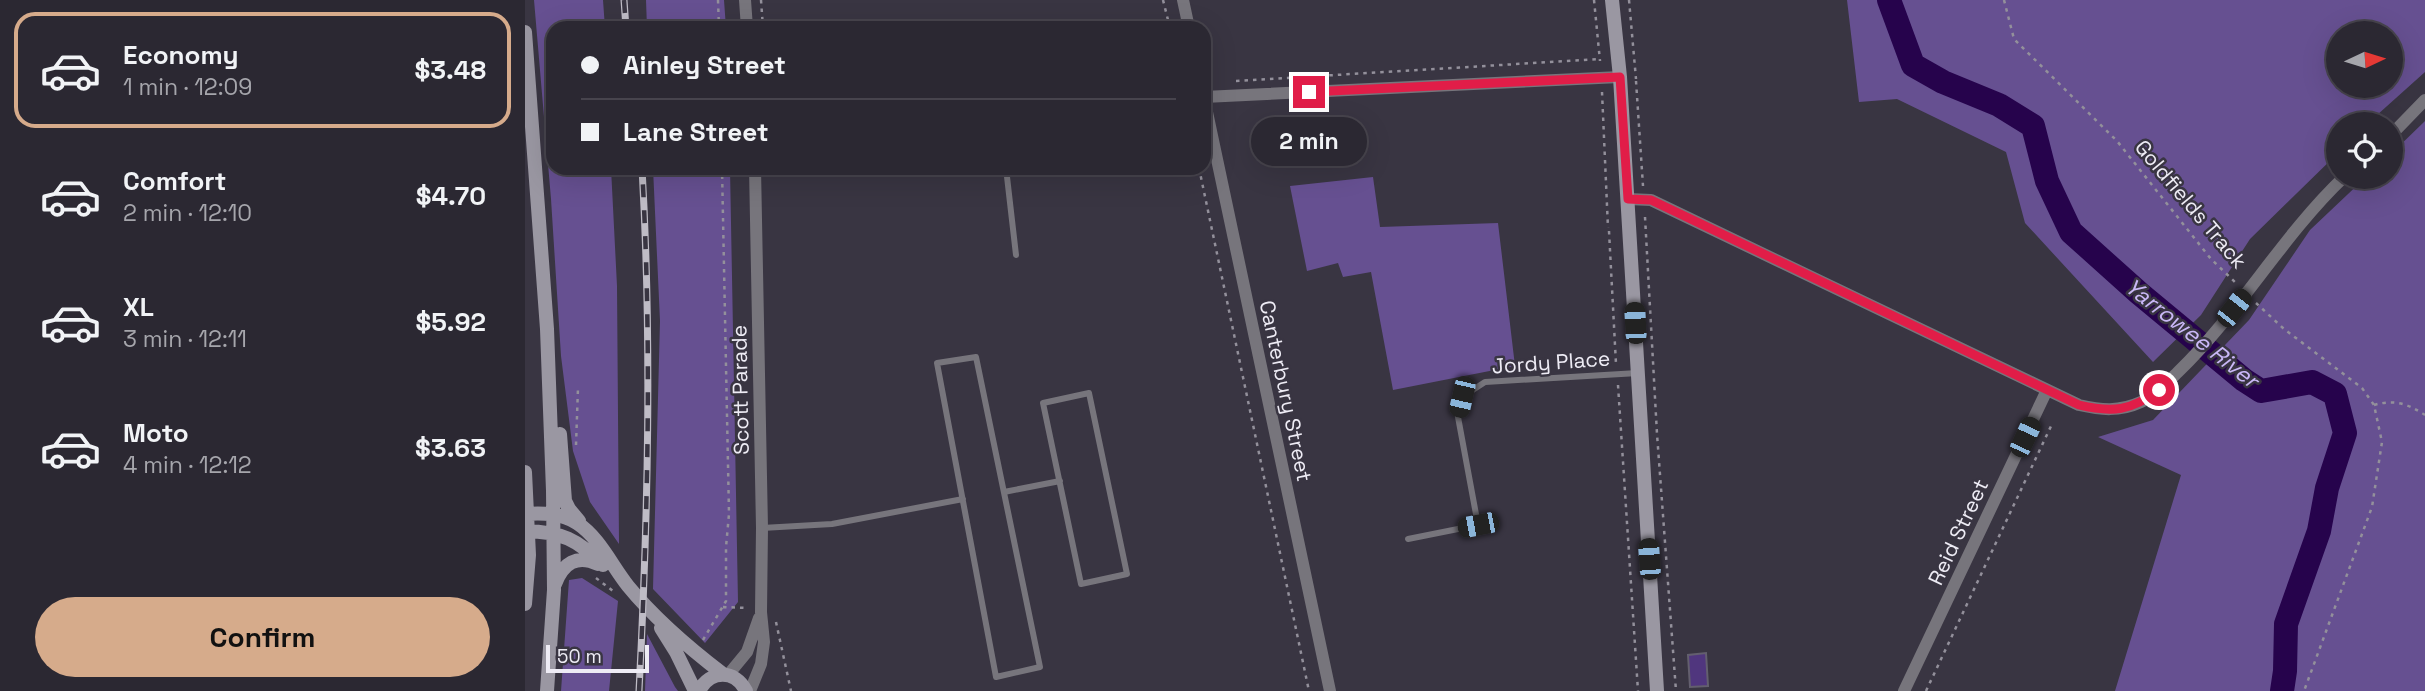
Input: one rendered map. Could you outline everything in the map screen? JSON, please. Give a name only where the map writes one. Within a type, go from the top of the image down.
[{"type":"main road","points":[[1612,0],[1628,199],[1657,691]]},
{"type":"main road","points":[[525,32],[547,329],[554,514],[554,590],[547,691]]},
{"type":"main road","points":[[547,329],[559,410],[565,501],[593,538],[621,589]]},
{"type":"main road","points":[[525,472],[525,604]]},
{"type":"main road","points":[[526,514],[554,514],[577,523],[593,538]]},
{"type":"main road","points":[[527,531],[554,533],[580,544],[599,572]]},
{"type":"main road","points":[[554,590],[560,574],[575,560],[588,560],[599,572],[651,611],[694,652],[725,674],[739,680],[748,691]]},
{"type":"main road","points":[[651,611],[697,691],[708,679],[725,674]]},
{"type":"street","points":[[745,0],[746,21]]},
{"type":"street","points":[[1183,0],[1188,21]]},
{"type":"street","points":[[1211,98],[1620,77]]},
{"type":"street","points":[[2403,123],[2425,100]]},
{"type":"street","name":"Canterbury Street","points":[[1211,131],[1330,691]]},
{"type":"street","name":"Scott Parade","points":[[748,691],[759,670],[763,652],[755,175]]},
{"type":"street","points":[[1628,199],[1651,200],[2079,405],[2099,410],[2128,407],[2144,401],[2159,390],[2210,339],[2306,217],[2333,189]]},
{"type":"street","name":"Reid Street","points":[[1904,691],[2047,390]]},
{"type":"street","name":"Scott Parade","points":[[725,674],[747,652],[761,612]]},
{"type":"lane","points":[[1007,175],[1016,255]]},
{"type":"lane","points":[[976,356],[1004,492],[1040,667],[996,677],[937,363],[976,356]]},
{"type":"lane","name":"Jordy Place","points":[[1408,539],[1478,525],[1458,417],[1462,397],[1485,382],[1638,373]]},
{"type":"lane","points":[[1089,393],[1127,574],[1081,584],[1060,481],[1043,403],[1089,393]]},
{"type":"lane","points":[[1004,492],[1060,481]]},
{"type":"lane","points":[[762,528],[832,524],[963,499]]},
{"type":"path","points":[[718,0],[719,21]]},
{"type":"path","points":[[761,0],[762,21]]},
{"type":"path","points":[[1163,0],[1168,21]]},
{"type":"path","points":[[1594,0],[1602,79],[1617,375],[1638,691]]},
{"type":"path","points":[[1629,0],[1643,187]]},
{"type":"path","name":"Goldfields Track","points":[[2004,0],[2014,39],[2117,141],[2211,259],[2284,329],[2362,388],[2374,405]]},
{"type":"path","points":[[1225,82],[1600,59]]},
{"type":"path","points":[[694,652],[723,607],[727,594],[726,547],[730,514],[722,175]]},
{"type":"path","points":[[1200,175],[1310,691]]},
{"type":"path","points":[[1645,218],[1657,434],[1676,691]]},
{"type":"path","points":[[2304,691],[2372,507],[2382,442],[2374,405],[2388,401],[2409,404],[2425,415]]},
{"type":"path","points":[[1926,691],[2052,424]]},
{"type":"path","points":[[599,572],[621,589]]},
{"type":"path","points":[[775,617],[791,691]]},
{"type":"shaded area","points":[[534,0],[603,0],[604,21],[546,21],[546,140]]},
{"type":"shaded area","points":[[646,0],[724,0],[726,21],[647,21]]},
{"type":"shaded area","points":[[1847,0],[2425,0],[2425,72],[2403,92],[2403,21],[2326,21],[2326,98],[2396,98],[2380,112],[2326,112],[2326,165],[2250,239],[2201,315],[2153,362],[2025,223],[2006,152],[1897,99],[1859,102]]},
{"type":"shaded area","points":[[2425,121],[2425,691],[2115,691],[2181,475],[2098,437],[2153,420],[2249,320],[2310,230],[2353,189],[2403,189],[2403,142]]},
{"type":"shaded area","points":[[549,175],[611,175],[617,286],[619,544],[590,502],[573,451],[561,356]]},
{"type":"shaded area","points":[[653,175],[730,175],[738,602],[705,643],[653,589],[660,321]]},
{"type":"shaded area","points":[[1373,177],[1380,227],[1498,223],[1515,366],[1393,390],[1371,272],[1343,277],[1338,263],[1307,271],[1290,186]]},
{"type":"shaded area","points":[[582,578],[618,601],[609,691],[561,691],[569,580]]},
{"type":"shaded area","points":[[647,634],[675,687],[678,691],[645,691]]},
{"type":"building","points":[[1706,653],[1708,686],[1690,687],[1688,655]]},
{"type":"waterway","name":"Yarrowee River","points":[[1889,0],[1913,65],[1943,82],[1999,105],[2033,126],[2047,181],[2071,232],[2139,293],[2261,391],[2312,382],[2335,394],[2345,433],[2327,488],[2319,531],[2286,624],[2282,691]]},
{"type":"railway","points":[[624,0],[626,21]]},
{"type":"railway","points":[[639,691],[648,430],[642,175]]},
{"type":"route","points":[[1309,92],[1620,77],[1628,199],[1651,200],[2079,405],[2099,410],[2114,410],[2144,401],[2159,390]]}]
